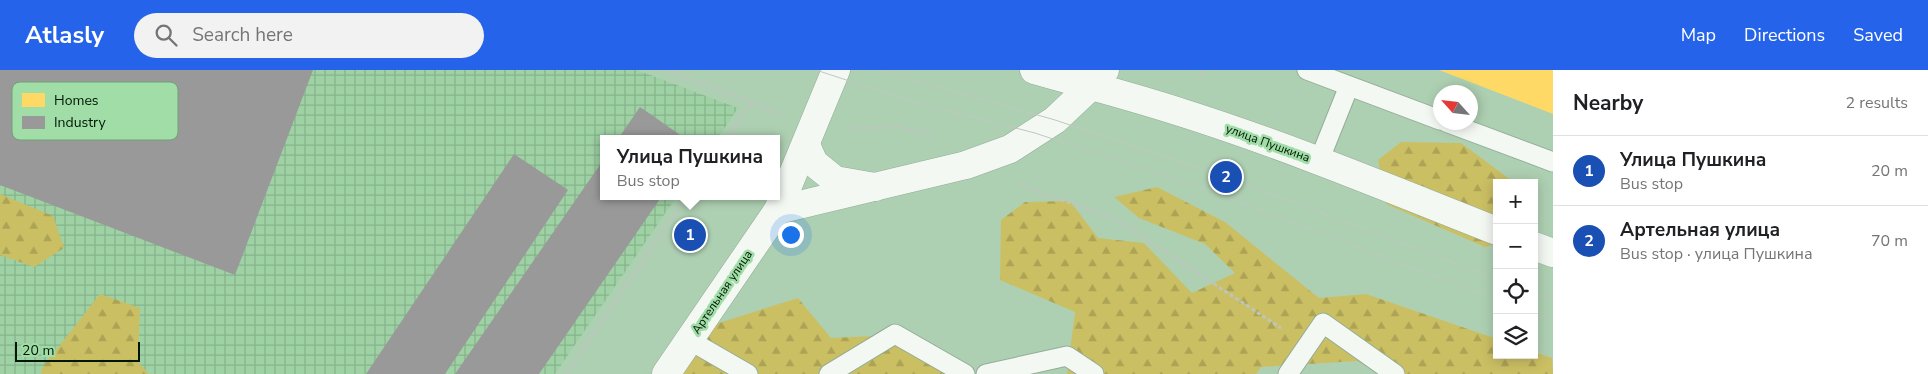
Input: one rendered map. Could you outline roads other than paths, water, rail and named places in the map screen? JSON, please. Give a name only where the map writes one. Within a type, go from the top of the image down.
[{"type":"street","name":"Артельная улица","points":[[666,374],[778,210],[836,70]]},
{"type":"street","name":"улица Пушкина","points":[[1034,70],[1098,78],[1183,113],[1319,161],[1493,229]]},
{"type":"street","points":[[778,210],[966,165],[1010,150],[1055,120],[1098,78]]},
{"type":"street","points":[[809,137],[814,163],[835,180],[875,187]]},
{"type":"street","points":[[1538,247],[1553,253]]},
{"type":"lane","points":[[1307,70],[1433,117]]},
{"type":"lane","points":[[1319,161],[1349,86]]},
{"type":"lane","points":[[1467,130],[1553,162]]},
{"type":"lane","points":[[1288,374],[1323,323],[1395,374]]},
{"type":"lane","points":[[829,374],[895,334],[965,374]]},
{"type":"lane","points":[[689,340],[748,374]]},
{"type":"lane","points":[[986,374],[1066,356],[1094,374]]},
{"type":"tram line","points":[[816,70],[910,101],[1035,133],[1218,194],[1493,298]]},
{"type":"tram line","points":[[879,70],[1055,120],[1226,177],[1493,277]]},
{"type":"tram line","points":[[1538,295],[1553,301]]},
{"type":"tram line","points":[[1538,315],[1553,321]]},
{"type":"place","name":"Артельная улица","points":[[1226,177]]},
{"type":"place","name":"Улица Пушкина","points":[[690,235]]}]
